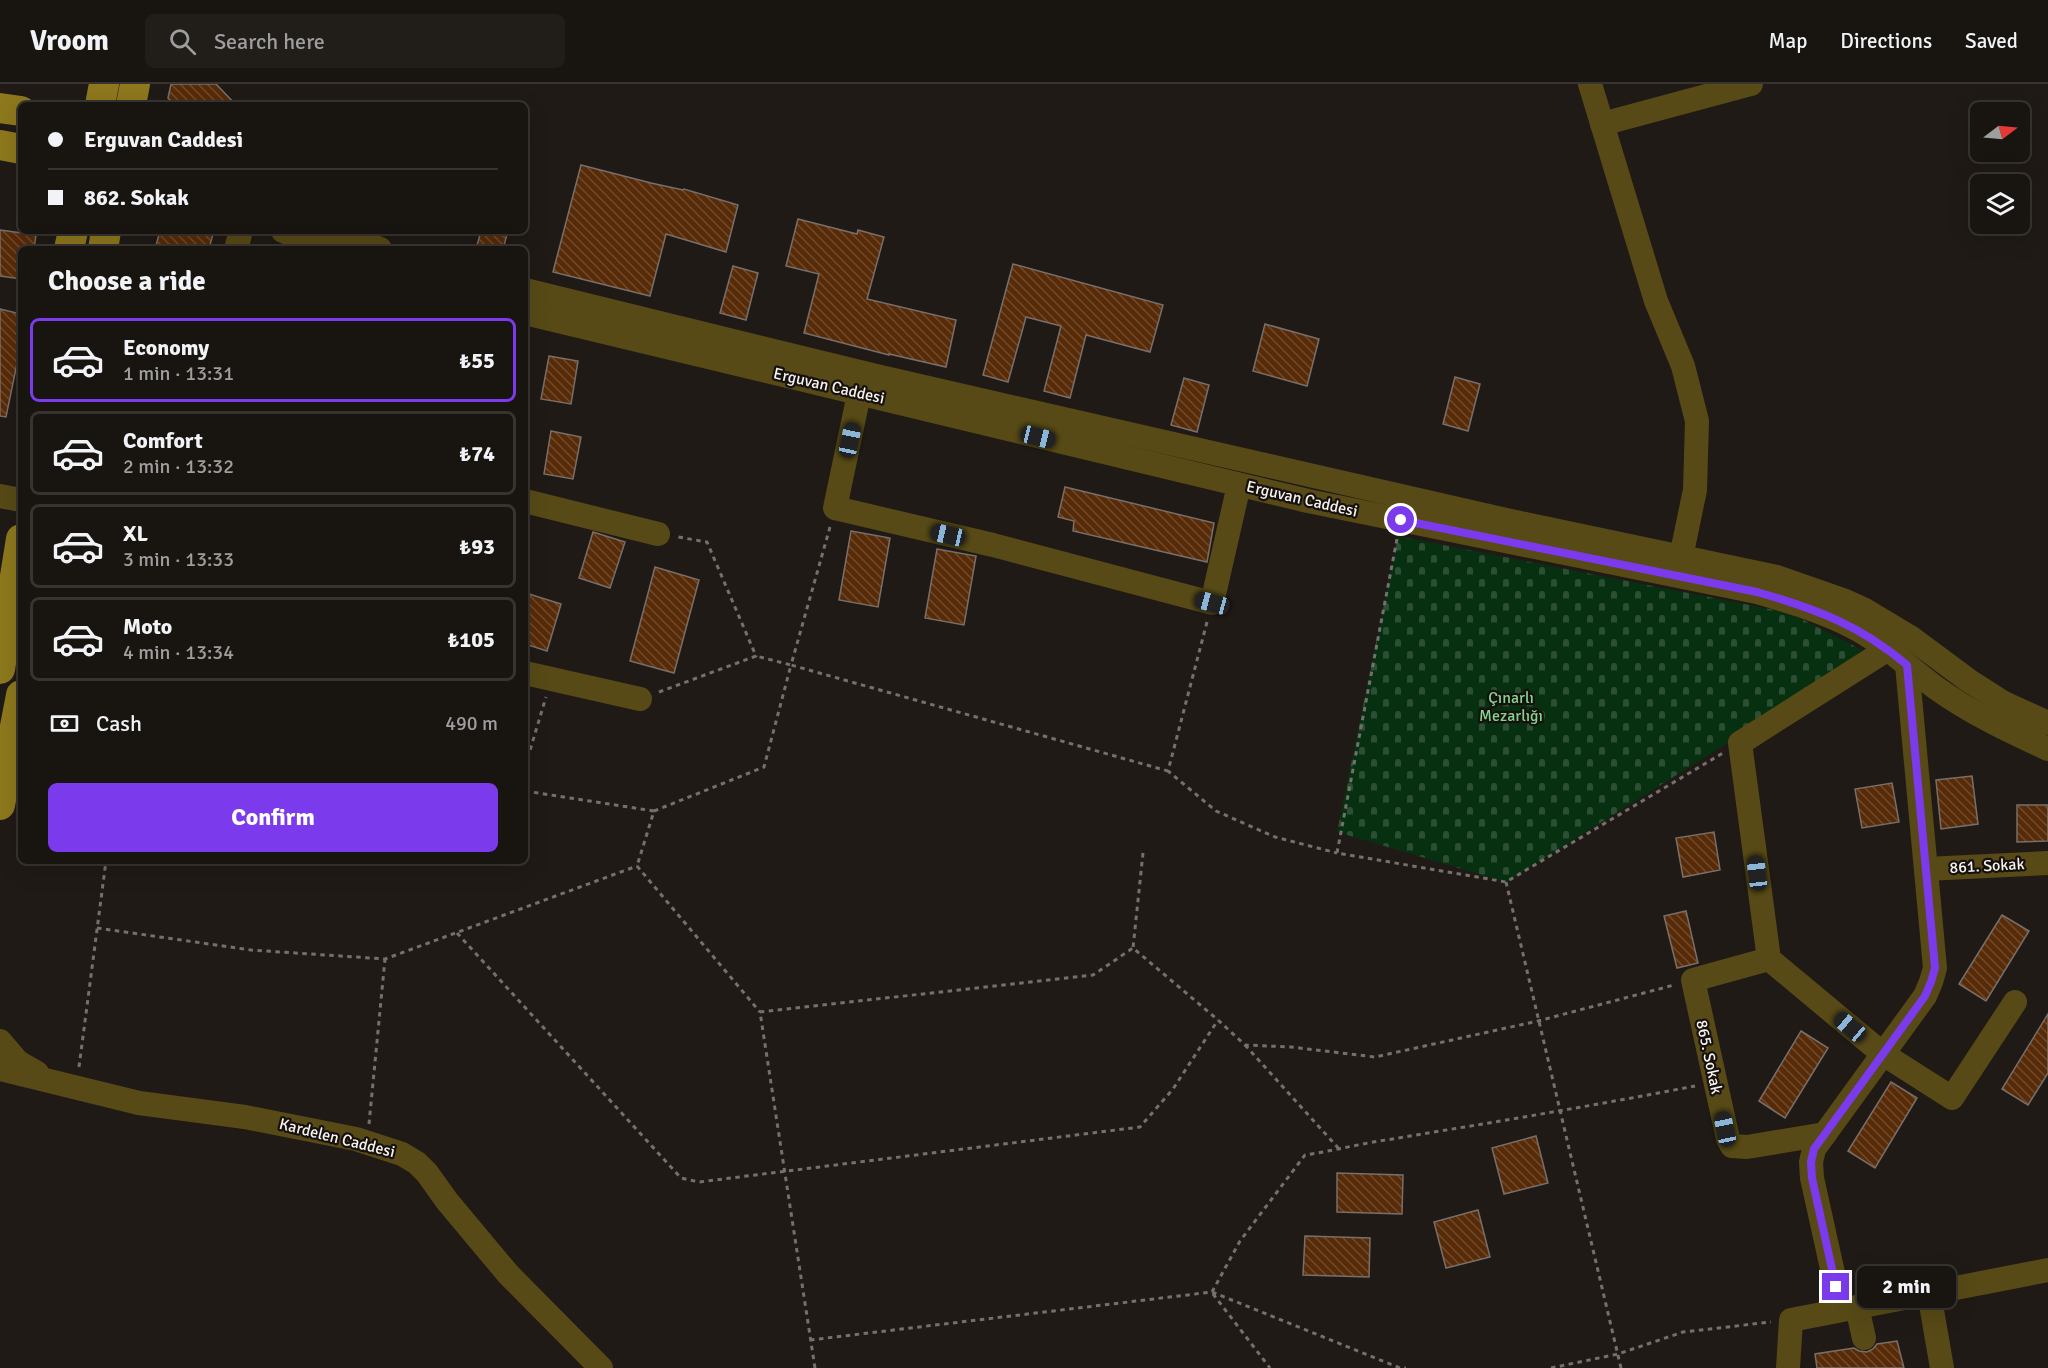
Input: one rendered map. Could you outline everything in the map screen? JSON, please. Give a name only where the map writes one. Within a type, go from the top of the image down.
[{"type":"main road","points":[[100,102],[104,84]]},
{"type":"main road","points":[[132,102],[135,84]]},
{"type":"main road","points":[[0,108],[18,111]]},
{"type":"main road","points":[[0,145],[18,148]]},
{"type":"main road","points":[[0,669],[18,558]]},
{"type":"main road","points":[[0,805],[18,711]]},
{"type":"street","points":[[1590,84],[1656,301],[1683,366],[1697,421],[1695,490],[1681,557]]},
{"type":"street","points":[[1602,124],[1751,84]]},
{"type":"street","points":[[290,234],[318,246]]},
{"type":"street","points":[[342,234],[372,246]]},
{"type":"street","points":[[528,291],[888,378],[1494,517],[1777,577],[1843,600],[1887,622],[2004,703],[2048,723]]},
{"type":"street","name":"Erguvan Caddesi","points":[[528,314],[1239,485],[1757,592],[1798,604],[1857,629],[1888,649],[1966,709],[2048,749]]},
{"type":"street","points":[[859,394],[835,508],[993,545],[1212,603],[1239,485]]},
{"type":"street","points":[[0,496],[18,499]]},
{"type":"street","points":[[528,502],[658,534]]},
{"type":"street","points":[[1888,649],[1740,743],[1769,959],[1883,1054],[1952,1098],[2015,1002]]},
{"type":"street","points":[[1864,1338],[1849,1308],[1812,1178],[1811,1162],[1814,1149],[1925,996],[1935,968],[1907,665]]},
{"type":"street","points":[[528,675],[640,699]]},
{"type":"street","name":"861. Sokak","points":[[1926,869],[2048,863]]},
{"type":"street","points":[[1693,980],[1769,959]]},
{"type":"street","name":"865. Sokak","points":[[1693,980],[1725,1129],[1732,1146],[1747,1147],[1825,1134]]},
{"type":"street","name":"Kardelen Caddesi","points":[[0,1041],[18,1062],[66,1086]]},
{"type":"street","name":"Kardelen Caddesi","points":[[0,1069],[139,1102],[245,1116],[367,1142],[402,1154],[417,1163],[508,1274],[601,1368]]},
{"type":"street","points":[[1788,1368],[1791,1320],[2048,1270]]},
{"type":"street","points":[[1929,1293],[1942,1368]]},
{"type":"path","points":[[528,791],[654,811],[765,767],[835,508]]},
{"type":"path","points":[[1337,853],[1401,520]]},
{"type":"path","points":[[658,534],[707,542],[756,656]]},
{"type":"path","points":[[1168,771],[1212,603]]},
{"type":"path","points":[[640,699],[756,656],[1168,771],[1216,811],[1275,837],[1337,853],[1506,882],[1740,743]]},
{"type":"path","points":[[528,757],[551,680]]},
{"type":"path","points":[[637,866],[654,811]]},
{"type":"path","points":[[760,1012],[1093,975],[1133,948],[1143,853]]},
{"type":"path","points":[[66,1086],[97,928],[106,864]]},
{"type":"path","points":[[97,928],[251,950],[385,959],[637,866]]},
{"type":"path","points":[[637,866],[760,1012],[815,1368]]},
{"type":"path","points":[[1506,882],[1621,1368]]},
{"type":"path","points":[[457,933],[681,1178],[699,1182],[1140,1127],[1173,1089],[1218,1020]]},
{"type":"path","points":[[1133,948],[1245,1045],[1340,1150]]},
{"type":"path","points":[[367,1142],[385,959]]},
{"type":"path","points":[[1245,1045],[1291,1047],[1375,1057],[1538,1021],[1693,980]]},
{"type":"path","points":[[1212,1292],[1240,1241],[1305,1155],[1382,1140],[1560,1112],[1715,1082]]},
{"type":"path","points":[[810,1340],[1212,1292],[1400,1368],[1406,1368]]},
{"type":"path","points":[[1212,1292],[1270,1368]]},
{"type":"path","points":[[1551,1368],[1618,1354],[1683,1332],[1791,1320]]},
{"type":"green space","name":"Çınarlı Mezarlığı","points":[[1398,536],[1790,613],[1862,650],[1812,690],[1506,882],[1337,832]]},
{"type":"building","points":[[171,84],[216,84],[233,102],[172,102],[168,98]]},
{"type":"building","points":[[581,165],[684,189],[738,205],[726,252],[666,234],[650,296],[553,272]]},
{"type":"building","points":[[798,219],[857,234],[858,230],[884,237],[867,299],[956,320],[946,367],[804,333],[819,274],[786,266]]},
{"type":"building","points":[[0,230],[36,235],[34,246],[18,246],[18,279],[0,276]]},
{"type":"building","points":[[159,234],[213,234],[210,246],[156,246]]},
{"type":"building","points":[[480,234],[507,234],[504,246],[477,246]]},
{"type":"building","points":[[1013,264],[1163,305],[1150,352],[1086,335],[1070,398],[1044,391],[1061,326],[1026,317],[1008,382],[983,375]]},
{"type":"building","points":[[733,266],[758,273],[746,320],[720,313]]},
{"type":"building","points":[[0,309],[18,313],[18,359],[6,417],[0,416]]},
{"type":"building","points":[[1265,324],[1319,339],[1307,386],[1253,371]]},
{"type":"building","points":[[549,356],[578,361],[571,404],[541,399]]},
{"type":"building","points":[[1455,377],[1480,384],[1468,431],[1443,424]]},
{"type":"building","points":[[1184,378],[1209,385],[1197,432],[1171,425]]},
{"type":"building","points":[[551,431],[581,437],[573,479],[544,474]]},
{"type":"building","points":[[1065,487],[1214,523],[1207,562],[1073,531],[1074,521],[1058,517]]},
{"type":"building","points":[[851,531],[890,538],[878,607],[839,600]]},
{"type":"building","points":[[593,532],[625,542],[610,588],[579,578]]},
{"type":"building","points":[[937,549],[976,556],[964,625],[925,618]]},
{"type":"building","points":[[655,567],[699,580],[674,673],[630,661]]},
{"type":"building","points":[[529,594],[561,604],[547,651],[528,645]]},
{"type":"building","points":[[1972,776],[1978,824],[1941,829],[1936,780]]},
{"type":"building","points":[[1892,783],[1899,822],[1862,828],[1855,789]]},
{"type":"building","points":[[2017,805],[2048,805],[2048,841],[2017,842]]},
{"type":"building","points":[[1714,832],[1720,870],[1683,877],[1676,838]]},
{"type":"building","points":[[1686,911],[1698,963],[1677,968],[1664,916]]},
{"type":"building","points":[[2002,915],[2029,931],[1986,1001],[1959,984]]},
{"type":"building","points":[[2048,1014],[2048,1073],[2028,1105],[2002,1089]]},
{"type":"building","points":[[1801,1031],[1828,1048],[1785,1118],[1759,1101]]},
{"type":"building","points":[[1891,1082],[1917,1098],[1875,1168],[1848,1151]]},
{"type":"building","points":[[1536,1136],[1548,1183],[1504,1194],[1492,1148]]},
{"type":"building","points":[[1337,1173],[1403,1175],[1402,1214],[1337,1212]]},
{"type":"building","points":[[1478,1210],[1490,1257],[1446,1268],[1434,1222]]},
{"type":"building","points":[[1305,1236],[1370,1238],[1369,1277],[1303,1275]]},
{"type":"building","points":[[1897,1341],[1904,1368],[1817,1368],[1815,1354],[1854,1348],[1867,1352],[1877,1344]]},
{"type":"route","points":[[1401,520],[1757,592],[1798,604],[1857,629],[1882,644],[1907,665],[1935,968],[1925,996],[1814,1149],[1811,1162],[1812,1178],[1836,1287]]}]
